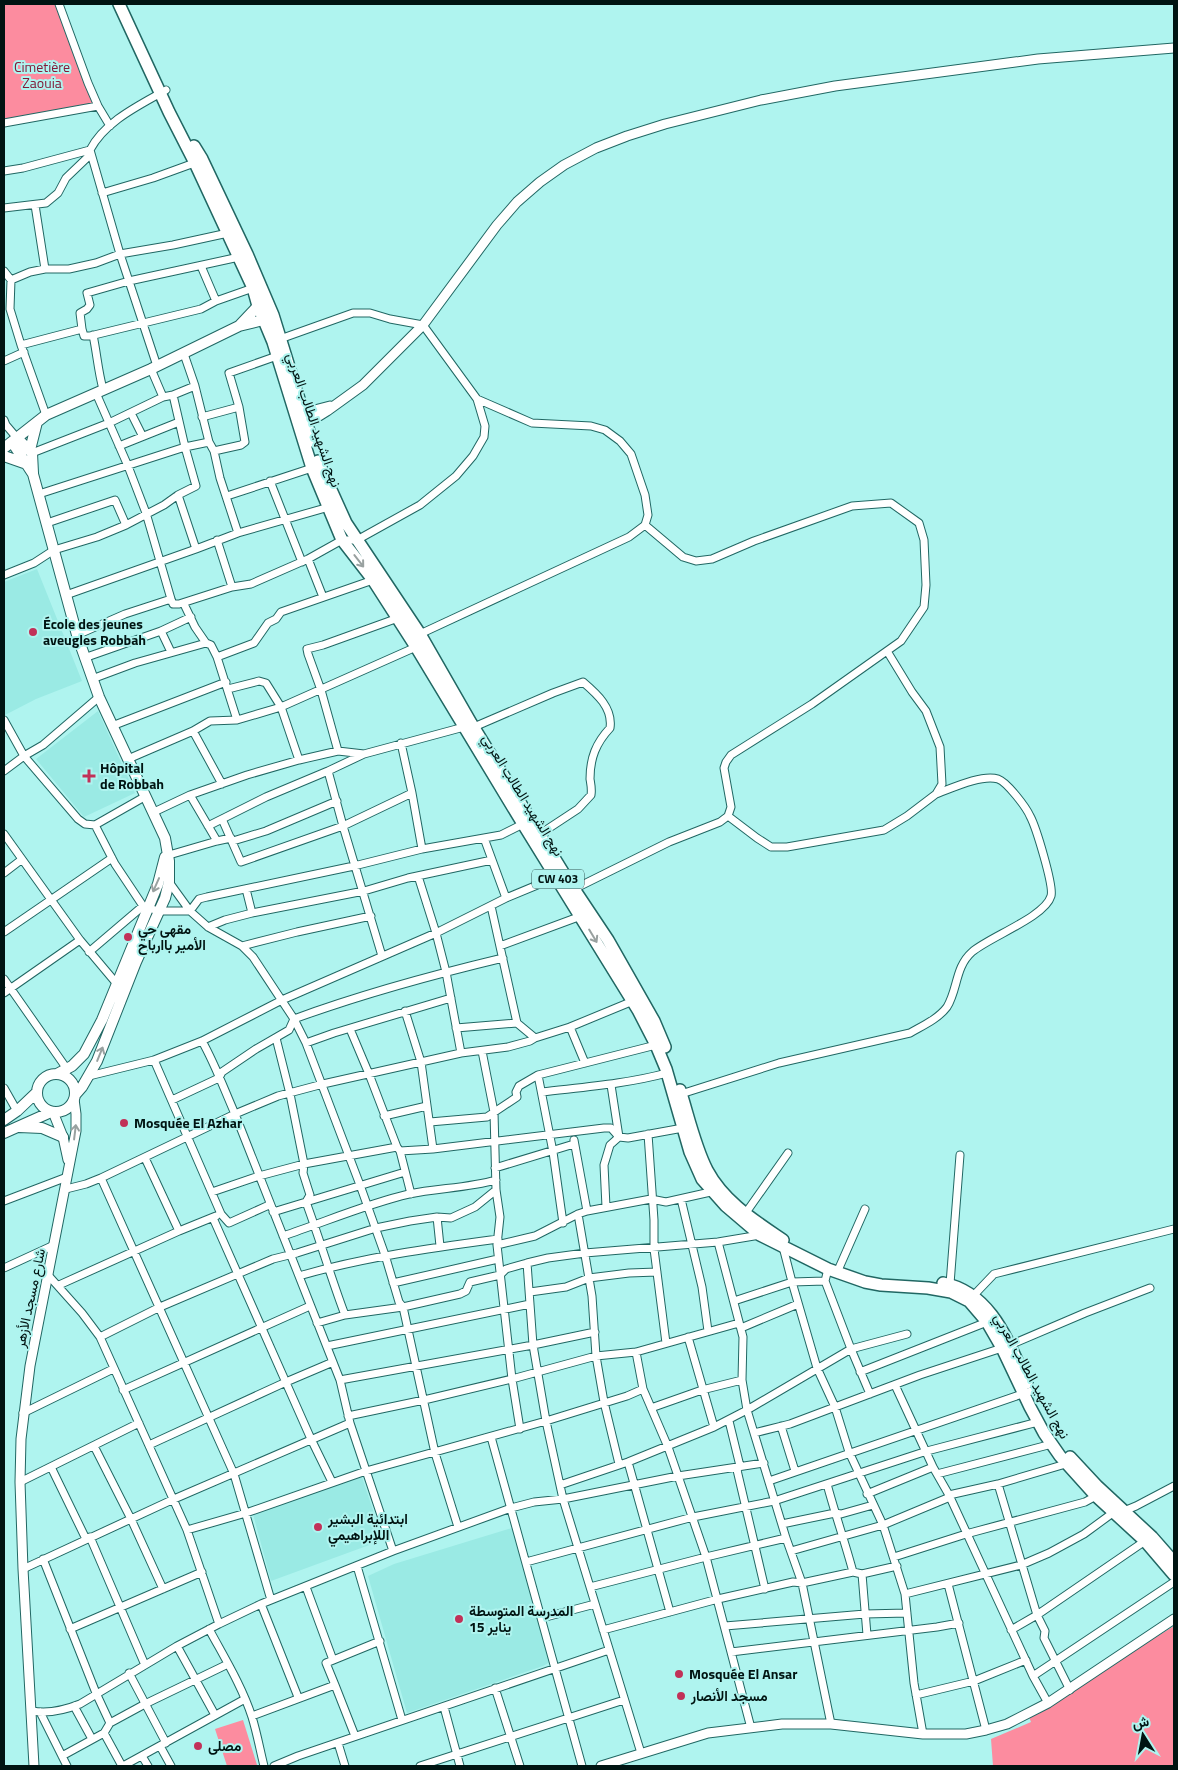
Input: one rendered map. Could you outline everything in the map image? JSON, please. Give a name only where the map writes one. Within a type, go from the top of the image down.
[{"type":"main road","name":"نهج الشهيد الطالب العربي","points":[[119,4],[163,92]]},
{"type":"main road","name":"نهج الشهيد الطالب العربي","points":[[128,4],[183,142],[198,161],[248,254],[262,304]]},
{"type":"main road","name":"نهج الشهيد الطالب العربي","points":[[198,161],[253,288],[280,339],[301,417],[312,468],[342,540],[373,580],[540,834],[581,916],[633,1001],[656,1045],[667,1073],[693,1162],[702,1179],[745,1214],[810,1258]]},
{"type":"main road","points":[[239,326],[262,304]]},
{"type":"main road","name":"نهج الشهيد الطالب العربي","points":[[268,317],[276,356],[318,464],[341,514],[356,540],[420,634],[523,824],[560,875],[574,889],[608,940],[654,1021],[670,1058],[702,1159],[716,1190],[726,1206],[760,1235],[783,1247],[865,1282],[881,1285],[909,1282],[950,1284],[974,1295],[984,1304],[1006,1346],[1027,1392],[1038,1422],[1052,1444],[1119,1512],[1174,1575]]},
{"type":"main road","points":[[11,440],[41,419],[99,391],[154,368],[239,326],[268,317]]},
{"type":"main road","points":[[4,1133],[52,1112],[60,1112],[66,1109],[89,1076],[98,1061],[136,962],[165,898],[169,882],[169,855],[165,838],[99,697],[77,635],[33,474],[31,451],[41,419]]},
{"type":"main road","points":[[11,440],[31,451]]},
{"type":"main road","points":[[11,440],[33,474]]},
{"type":"main road","points":[[4,456],[27,464]]},
{"type":"main road","points":[[52,1112],[42,1107],[39,1102],[38,1086],[46,1077],[67,1069],[84,1054],[102,1020],[145,907],[162,874],[165,838]]},
{"type":"main road","points":[[57,1074],[68,1078],[72,1083],[75,1097]]},
{"type":"main road","points":[[4,1120],[17,1111],[37,1092]]},
{"type":"main road","points":[[16,1127],[42,1128],[63,1137]]},
{"type":"main road","name":"نهج الشهيد الطالب العربي","points":[[909,1282],[961,1296],[975,1306],[1006,1346]]},
{"type":"main road","name":"نهج الشهيد الطالب العربي","points":[[1027,1392],[1070,1462],[1096,1496],[1152,1537],[1174,1562]]},
{"type":"street","points":[[59,4],[98,106],[110,126]]},
{"type":"street","points":[[301,417],[319,416],[362,385],[424,325],[497,225],[517,202],[564,165],[596,148],[665,124],[761,100],[835,86],[1038,59],[1174,48]]},
{"type":"street","points":[[4,208],[46,203],[58,193],[66,178],[90,152],[94,142],[110,126],[129,110],[163,92]]},
{"type":"street","points":[[4,123],[98,106]]},
{"type":"street","points":[[4,171],[90,152]]},
{"type":"street","points":[[90,152],[142,322],[162,397]]},
{"type":"street","points":[[102,193],[153,178],[198,161]]},
{"type":"street","points":[[35,205],[45,269]]},
{"type":"street","points":[[11,280],[30,272],[45,269],[69,269],[96,263],[120,254],[228,233]]},
{"type":"street","points":[[239,257],[129,281],[87,293],[90,305],[80,313],[84,336],[193,311],[253,288]]},
{"type":"street","points":[[201,266],[216,301]]},
{"type":"street","points":[[4,271],[11,280],[7,300],[23,349],[41,419]]},
{"type":"street","points":[[93,335],[98,356],[99,391],[109,423],[146,513],[173,604],[184,604],[232,587],[252,584],[305,560],[342,540],[356,540],[420,506],[456,476],[473,456],[484,438],[485,426],[477,399],[424,325],[390,319],[370,313],[353,313],[280,339]]},
{"type":"street","points":[[4,361],[23,349],[82,329]]},
{"type":"street","points":[[184,354],[238,533]]},
{"type":"street","points":[[214,451],[241,445],[245,442],[239,407],[229,372],[276,356]]},
{"type":"street","points":[[31,451],[109,423],[162,397],[195,386]]},
{"type":"street","points":[[4,576],[34,563],[54,550],[97,537],[126,525],[196,486],[172,395]]},
{"type":"street","points":[[420,634],[630,537],[645,525],[648,515],[645,495],[631,454],[620,441],[605,430],[591,426],[532,423],[477,399]]},
{"type":"street","points":[[202,417],[239,407]]},
{"type":"street","points":[[131,413],[142,436]]},
{"type":"street","points":[[4,420],[11,440]]},
{"type":"street","points":[[119,446],[179,422]]},
{"type":"street","points":[[39,494],[185,447],[209,442]]},
{"type":"street","points":[[227,496],[312,468]]},
{"type":"street","points":[[270,481],[284,519],[323,598]]},
{"type":"street","points":[[178,495],[196,549]]},
{"type":"street","points":[[47,523],[115,500],[126,525]]},
{"type":"street","points":[[574,889],[669,842],[720,822],[728,816],[731,807],[724,768],[731,755],[812,704],[901,641],[924,607],[926,585],[924,540],[919,523],[891,503],[852,506],[754,541],[712,560],[696,561],[683,557],[645,525]]},
{"type":"street","points":[[66,595],[217,540],[329,507]]},
{"type":"street","points":[[217,540],[232,587]]},
{"type":"street","points":[[217,657],[254,643],[268,623],[281,612],[373,580]]},
{"type":"street","points":[[77,635],[125,614],[171,599]]},
{"type":"street","points":[[184,604],[206,643]]},
{"type":"street","points":[[84,658],[191,618]]},
{"type":"street","points":[[338,751],[307,649],[398,618]]},
{"type":"street","points":[[160,631],[171,652]]},
{"type":"street","points":[[92,679],[171,652],[206,643],[211,644],[227,686],[237,720]]},
{"type":"street","points":[[128,759],[193,731],[210,721],[237,720],[281,708],[416,647]]},
{"type":"street","points":[[887,651],[926,711],[940,747],[942,784],[936,794]]},
{"type":"street","points":[[112,726],[227,686],[259,681],[266,683],[281,708],[299,760]]},
{"type":"street","points":[[208,826],[266,797],[328,772],[364,754],[469,727],[583,682],[598,695],[609,712],[610,728],[598,742],[592,761],[591,795],[578,809],[540,834]]},
{"type":"street","points":[[4,771],[43,744],[99,697]]},
{"type":"street","points":[[4,720],[24,756],[78,819],[85,824],[95,825],[146,796]]},
{"type":"street","points":[[193,731],[222,784]]},
{"type":"street","points":[[401,743],[422,849]]},
{"type":"street","points":[[154,812],[190,795],[299,760],[338,751],[364,754]]},
{"type":"street","points":[[328,772],[342,826],[364,891],[382,956]]},
{"type":"street","points":[[681,1094],[779,1063],[910,1033],[926,1024],[946,1007],[958,972],[964,960],[973,951],[1030,917],[1047,903],[1052,893],[1050,879],[1030,815],[1005,782],[993,778],[982,779],[936,794],[907,816],[884,830],[786,848],[771,846],[728,816]]},
{"type":"street","points":[[222,819],[241,862],[342,826],[412,793]]},
{"type":"street","points":[[190,795],[217,841]]},
{"type":"street","points":[[169,855],[217,841],[232,840],[266,831],[337,801]]},
{"type":"street","points":[[190,911],[199,899],[354,866],[422,849],[501,835],[523,824]]},
{"type":"street","points":[[95,825],[112,858],[145,907],[158,911],[190,911]]},
{"type":"street","points":[[4,834],[88,952],[117,984]]},
{"type":"street","points":[[484,838],[506,898]]},
{"type":"street","points":[[4,932],[112,858]]},
{"type":"street","points":[[4,873],[22,860]]},
{"type":"street","points":[[208,927],[225,920],[252,913],[364,891],[391,882],[492,860]]},
{"type":"street","points":[[89,1076],[154,1060],[202,1041],[282,1000],[436,933],[506,898],[560,875]]},
{"type":"street","points":[[418,876],[446,972],[461,1053]]},
{"type":"street","points":[[169,882],[190,911],[208,927],[242,946],[262,968],[294,1019],[306,1043],[376,1228],[399,1302],[403,1307],[435,1453],[458,1527]]},
{"type":"street","points":[[246,889],[252,913]]},
{"type":"street","points":[[490,906],[517,1023],[535,1038]]},
{"type":"street","points":[[88,952],[145,907]]},
{"type":"street","points":[[242,946],[371,916]]},
{"type":"street","points":[[500,946],[581,916]]},
{"type":"street","points":[[7,991],[80,940]]},
{"type":"street","points":[[172,1100],[219,1078],[222,1072],[289,1030],[294,1019],[346,1000],[503,958]]},
{"type":"street","points":[[4,979],[7,991],[67,1069]]},
{"type":"street","points":[[306,1043],[451,998]]},
{"type":"street","points":[[66,1189],[101,1178],[235,1114],[278,1096],[322,1084],[461,1053],[508,1047],[570,1027],[633,1001]]},
{"type":"street","points":[[405,1011],[420,1062],[433,1149]]},
{"type":"street","points":[[456,1028],[517,1023]]},
{"type":"street","points":[[570,1027],[586,1063]]},
{"type":"street","points":[[350,1028],[398,1149],[411,1194]]},
{"type":"street","points":[[276,1038],[290,1094],[304,1164],[303,1174],[310,1195],[306,1202],[322,1245],[327,1268],[345,1315]]},
{"type":"street","points":[[202,1041],[214,1062],[340,1380],[349,1420],[393,1551]]},
{"type":"street","points":[[430,1122],[488,1117],[517,1097],[516,1092],[519,1086],[538,1075],[656,1045]]},
{"type":"street","points":[[482,1051],[494,1112],[496,1190],[500,1217],[498,1259],[512,1379],[520,1429]]},
{"type":"street","points":[[154,1060],[221,1214],[228,1222],[271,1208],[306,1202],[405,1172]]},
{"type":"street","points":[[542,1092],[611,1085],[667,1073]]},
{"type":"street","points":[[538,1075],[553,1152],[563,1223]]},
{"type":"street","points":[[611,1085],[618,1137]]},
{"type":"street","points":[[4,1088],[17,1111]]},
{"type":"street","name":"شارع مسجد الأزهر","points":[[34,1766],[36,1712],[23,1569],[20,1482],[23,1413],[30,1366],[76,1131],[75,1097]]},
{"type":"street","points":[[384,1116],[427,1106]]},
{"type":"street","name":"شارع مسجد الأزهر","points":[[52,1112],[63,1137],[68,1165]]},
{"type":"street","points":[[212,1192],[259,1176],[304,1164],[398,1149],[433,1149],[611,1128],[618,1137],[628,1138],[683,1128]]},
{"type":"street","points":[[573,1133],[587,1211]]},
{"type":"street","points":[[648,1134],[654,1220],[654,1249],[666,1343]]},
{"type":"street","points":[[606,1207],[604,1165],[610,1144],[618,1137]]},
{"type":"street","points":[[496,1168],[574,1144]]},
{"type":"street","points":[[745,1214],[788,1153]]},
{"type":"street","points":[[950,1284],[960,1155]]},
{"type":"street","points":[[144,1158],[179,1231]]},
{"type":"street","points":[[4,1201],[67,1177]]},
{"type":"street","points":[[101,1178],[234,1474],[271,1600]]},
{"type":"street","points":[[282,1236],[368,1206],[411,1194],[483,1184],[496,1180]]},
{"type":"street","points":[[100,1337],[160,1307],[273,1259],[376,1228],[437,1217],[451,1218],[475,1207],[496,1190]]},
{"type":"street","points":[[299,1276],[385,1255],[440,1246],[498,1242],[535,1236],[587,1211],[652,1199],[666,1202],[716,1190]]},
{"type":"street","points":[[681,1199],[702,1287],[708,1330]]},
{"type":"street","points":[[825,1281],[834,1268],[865,1209]]},
{"type":"street","points":[[59,1286],[179,1231],[221,1214]]},
{"type":"street","points":[[578,1214],[592,1296],[596,1356],[604,1402],[619,1464]]},
{"type":"street","points":[[437,1217],[440,1246]]},
{"type":"street","points":[[213,1218],[332,1482]]},
{"type":"street","points":[[974,1295],[994,1274],[1174,1229]]},
{"type":"street","points":[[317,1323],[345,1315],[403,1307],[460,1294],[466,1291],[470,1282],[500,1275],[506,1269],[527,1262],[585,1253],[693,1245],[760,1235]]},
{"type":"street","points":[[718,1242],[743,1337],[742,1380],[747,1410],[774,1501],[802,1583],[830,1724]]},
{"type":"street","points":[[4,1268],[54,1245]]},
{"type":"street","points":[[783,1247],[817,1368],[835,1407],[858,1474],[883,1525],[897,1566],[905,1594],[916,1695],[923,1734]]},
{"type":"street","points":[[393,1283],[498,1259]]},
{"type":"street","points":[[527,1262],[533,1345],[537,1372],[563,1499],[641,1753]]},
{"type":"street","points":[[530,1292],[566,1287],[589,1278],[656,1272]]},
{"type":"street","points":[[48,1275],[100,1337],[188,1530],[219,1624]]},
{"type":"street","points":[[734,1301],[792,1282],[825,1281]]},
{"type":"street","points":[[825,1281],[850,1349],[870,1394]]},
{"type":"street","points":[[754,1433],[790,1424],[928,1372],[1006,1346],[1150,1288]]},
{"type":"street","points":[[327,1346],[530,1304]]},
{"type":"street","points":[[23,1569],[349,1420],[596,1356],[636,1352],[708,1330],[740,1325],[798,1304]]},
{"type":"street","points":[[124,1390],[310,1306]]},
{"type":"street","points":[[860,1372],[988,1322]]},
{"type":"street","points":[[340,1380],[595,1332]]},
{"type":"street","points":[[560,1485],[628,1462],[714,1428],[850,1349],[907,1334]]},
{"type":"street","points":[[688,1337],[714,1428]]},
{"type":"street","points":[[636,1352],[644,1389],[668,1447],[706,1557],[751,1728]]},
{"type":"street","points":[[149,1445],[333,1362]]},
{"type":"street","points":[[23,1413],[113,1368]]},
{"type":"street","points":[[651,1408],[702,1390],[742,1380]]},
{"type":"street","points":[[895,1385],[1033,1676],[1048,1703]]},
{"type":"street","points":[[188,1530],[246,1513],[366,1471],[520,1429],[644,1389]]},
{"type":"street","points":[[769,1481],[1027,1392]]},
{"type":"street","points":[[728,1420],[740,1466],[737,1470],[764,1589]]},
{"type":"street","points":[[526,1562],[693,1516],[774,1501],[927,1451],[1038,1422]]},
{"type":"street","points":[[20,1482],[139,1423]]},
{"type":"street","points":[[781,1426],[795,1471]]},
{"type":"street","points":[[491,1437],[582,1766]]},
{"type":"street","points":[[867,1494],[935,1471],[1052,1444]]},
{"type":"street","points":[[94,1446],[131,1519],[163,1589]]},
{"type":"street","points":[[628,1462],[670,1612]]},
{"type":"street","points":[[791,1551],[883,1525],[949,1496],[998,1484],[1070,1462]]},
{"type":"street","points":[[67,1766],[36,1712],[64,1710],[74,1706],[177,1646],[261,1604],[393,1551],[511,1508],[534,1502],[563,1499],[678,1476],[764,1463]]},
{"type":"street","points":[[51,1468],[88,1538],[145,1665]]},
{"type":"street","points":[[827,1484],[844,1536],[853,1572]]},
{"type":"street","points":[[998,1484],[1036,1615],[1045,1631],[1044,1638],[1070,1690]]},
{"type":"street","points":[[905,1594],[1021,1564],[1049,1553],[1119,1512],[1174,1486]]},
{"type":"street","points":[[894,1557],[1008,1522],[1064,1509],[1096,1496]]},
{"type":"street","points":[[782,1524],[835,1513],[841,1514],[873,1506]]},
{"type":"street","points":[[590,1586],[786,1538]]},
{"type":"street","points":[[1011,1630],[1145,1541]]},
{"type":"street","points":[[43,1559],[96,1693],[110,1723]]},
{"type":"street","points":[[358,1566],[402,1720]]},
{"type":"street","points":[[603,1630],[793,1582],[802,1583],[853,1572],[862,1574],[897,1566]]},
{"type":"street","points":[[70,1629],[202,1572]]},
{"type":"street","points":[[862,1574],[867,1635]]},
{"type":"street","points":[[1033,1676],[1174,1582]]},
{"type":"street","points":[[948,1584],[986,1730]]},
{"type":"street","points":[[306,1587],[333,1660]]},
{"type":"street","points":[[261,1604],[298,1697]]},
{"type":"street","points":[[542,1618],[595,1604]]},
{"type":"street","points":[[725,1626],[865,1614],[907,1613]]},
{"type":"street","points":[[604,1766],[708,1733],[782,1724],[830,1724],[923,1734],[966,1734],[986,1730],[1008,1724],[1048,1703],[1174,1620]]},
{"type":"street","points":[[732,1652],[959,1623]]},
{"type":"street","points":[[209,1629],[228,1664],[252,1716],[264,1766]]},
{"type":"street","points":[[355,1736],[326,1663],[380,1641]]},
{"type":"street","points":[[177,1646],[215,1714]]},
{"type":"street","points":[[274,1766],[355,1736],[609,1650]]},
{"type":"street","points":[[916,1695],[974,1681],[1026,1660]]},
{"type":"street","points":[[62,1756],[104,1733],[110,1723],[228,1664]]},
{"type":"street","points":[[129,1673],[145,1704],[172,1766]]},
{"type":"street","points":[[252,1716],[335,1684]]},
{"type":"street","points":[[495,1688],[520,1766]]},
{"type":"street","points":[[104,1733],[123,1766],[245,1699]]},
{"type":"street","points":[[420,1766],[624,1700]]},
{"type":"street","points":[[74,1706],[92,1739]]},
{"type":"street","points":[[444,1707],[460,1766]]},
{"type":"street","points":[[338,1743],[345,1766]]},
{"type":"street","points":[[142,1756],[148,1766]]},
{"type":"shaded area","name":"École des jeunes aveugles Robbah","points":[[37,569],[82,681],[36,699],[5,715],[4,582]]},
{"type":"shaded area","name":"Hôpital de Robbah","points":[[98,711],[135,793],[84,817],[36,759]]},
{"type":"shaded area","name":"ابتدائية البشير اللإبراهيمي","points":[[362,1477],[383,1540],[271,1581],[253,1514]]},
{"type":"shaded area","name":"المدرسة المتوسطة 15 يناير","points":[[512,1528],[550,1662],[407,1713],[368,1576],[394,1564]]},
{"type":"green space","name":"Cimetière Zaouia","points":[[4,4],[55,4],[93,104],[4,121]]},
{"type":"green space","points":[[1174,1626],[1174,1766],[993,1766],[991,1739],[1031,1722],[1029,1717]]},
{"type":"green space","points":[[243,1720],[257,1765],[227,1766],[215,1729]]},
{"type":"place","name":"École des jeunes aveugles Robbah","points":[[33,632]]},
{"type":"place","name":"Hôpital de Robbah","points":[[89,776]]},
{"type":"place","name":"مقهى حي الأمير باارباح","points":[[128,937]]},
{"type":"place","name":"Mosquée El Azhar","points":[[124,1123]]},
{"type":"place","name":"ابتدائية البشير اللإبراهيمي","points":[[318,1527]]},
{"type":"place","name":"المدرسة المتوسطة 15 يناير","points":[[459,1619]]},
{"type":"place","name":"Mosquée El Ansar","points":[[679,1674]]},
{"type":"place","name":"مسجد الأنصار","points":[[681,1696]]},
{"type":"place","name":"مصلى","points":[[198,1746]]}]
